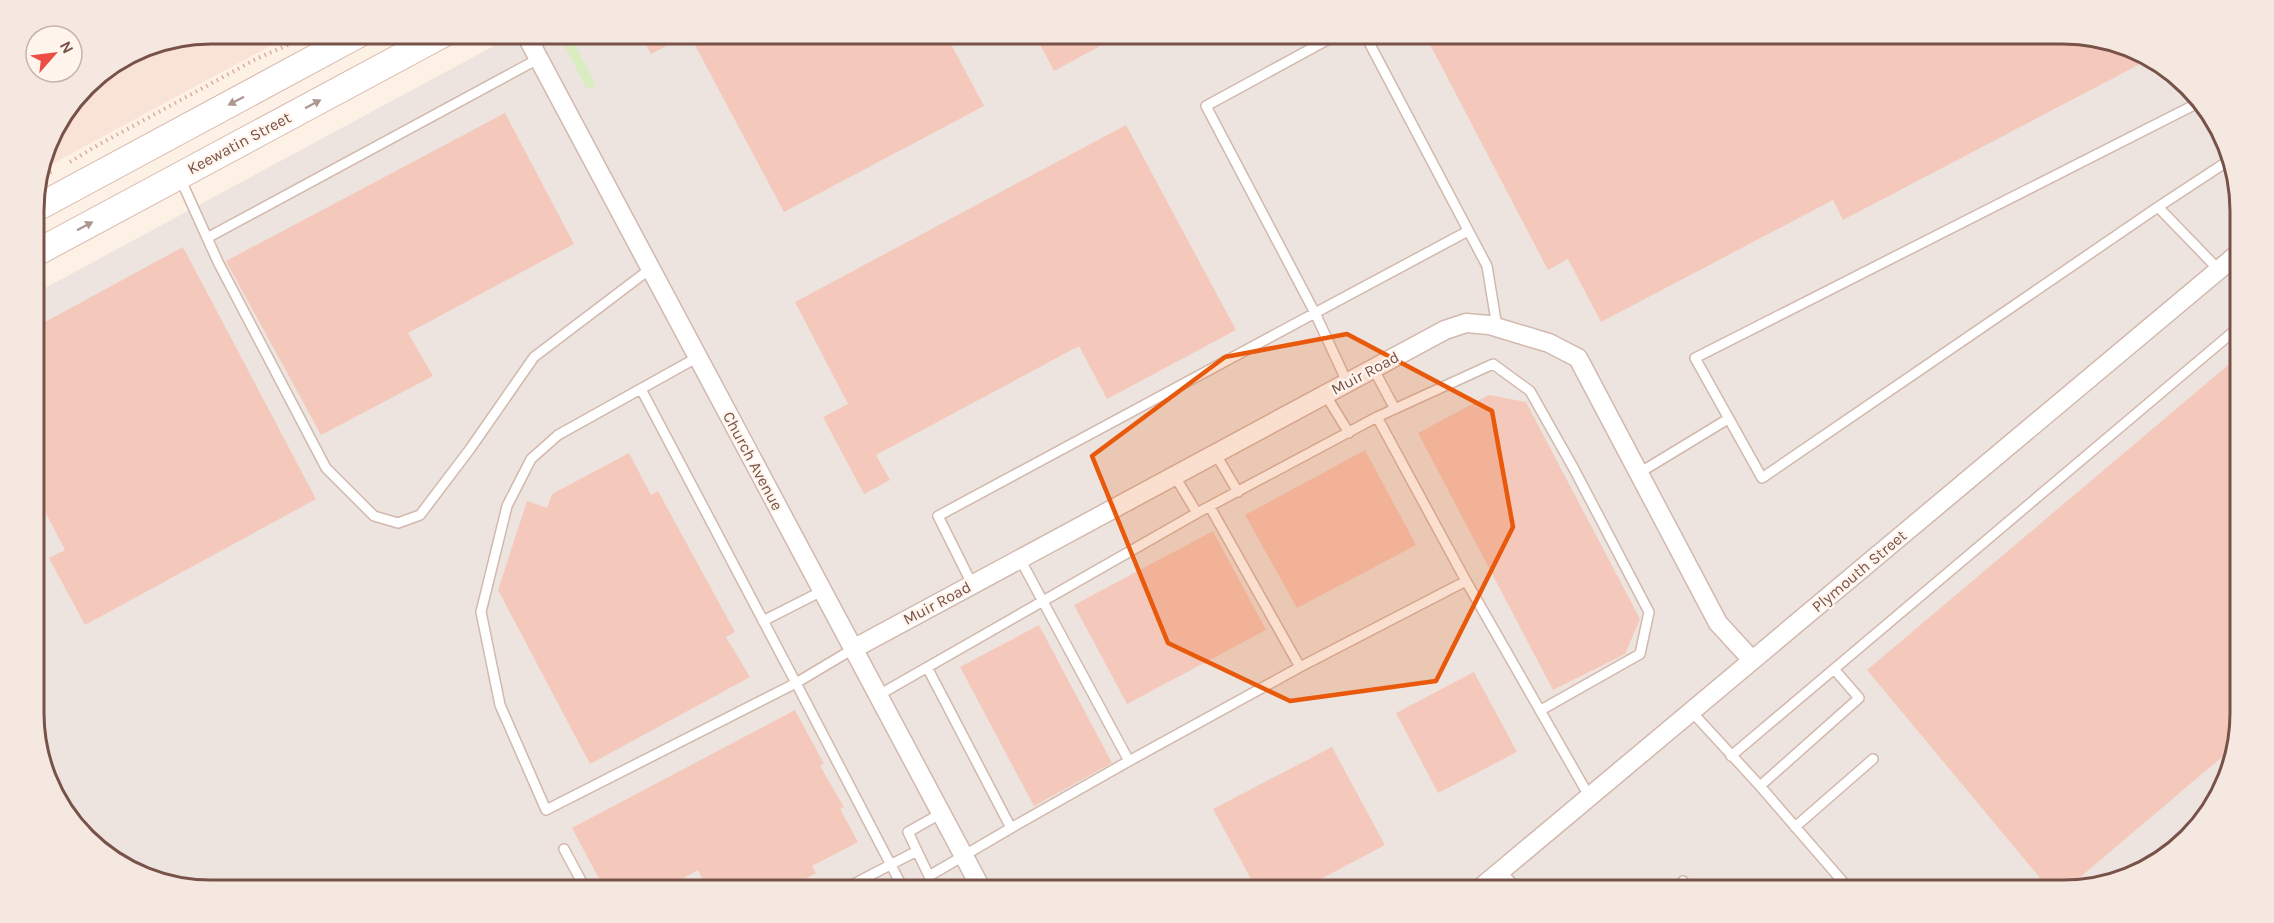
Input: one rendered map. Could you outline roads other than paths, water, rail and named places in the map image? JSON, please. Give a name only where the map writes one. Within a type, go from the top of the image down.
[{"type":"main road","points":[[44,204],[341,44]]},
{"type":"main road","name":"Keewatin Street","points":[[44,249],[425,44]]},
{"type":"street","name":"Church Avenue","points":[[530,44],[976,880]]},
{"type":"street","name":"Plymouth Street","points":[[1491,879],[2230,261]]},
{"type":"street","name":"Muir Road","points":[[853,648],[1373,368],[1445,330],[1466,322],[1497,327],[1549,343],[1578,358],[1718,623],[1752,660]]},
{"type":"lane","points":[[1320,44],[1206,106],[1315,313],[1347,382]]},
{"type":"lane","points":[[1370,44],[1487,267],[1497,327]]},
{"type":"lane","points":[[207,237],[538,59]]},
{"type":"lane","points":[[2193,106],[1695,358],[1762,478],[2224,163]]},
{"type":"lane","points":[[179,176],[218,262],[326,468],[374,516],[398,523],[420,515],[470,449],[534,357],[650,269]]},
{"type":"lane","points":[[2158,207],[2219,270]]},
{"type":"lane","points":[[972,584],[938,516],[1468,231]]},
{"type":"lane","points":[[1731,756],[2230,334]]},
{"type":"lane","points":[[698,357],[558,435],[531,459],[507,506],[481,612],[500,705],[546,810],[796,683],[853,648]]},
{"type":"lane","points":[[877,696],[928,669],[1043,600],[1197,513],[1377,417],[1494,364],[1530,391],[1649,612],[1640,654],[1541,710]]},
{"type":"lane","points":[[1373,368],[1395,409]]},
{"type":"lane","points":[[641,389],[899,880]]},
{"type":"lane","points":[[1325,394],[1349,433]]},
{"type":"lane","points":[[1377,417],[1466,582],[1589,796]]},
{"type":"lane","points":[[1639,473],[1728,419]]},
{"type":"lane","points":[[1215,453],[1238,492]]},
{"type":"lane","points":[[1174,476],[1197,513]]},
{"type":"lane","points":[[1209,507],[1300,667]]},
{"type":"lane","points":[[1020,558],[1129,761]]},
{"type":"lane","points":[[940,814],[908,832],[929,876],[1129,761],[1300,667],[1466,582]]},
{"type":"lane","points":[[764,621],[822,591]]},
{"type":"lane","points":[[928,669],[1011,828]]},
{"type":"lane","points":[[1760,786],[1859,698],[1834,669]]},
{"type":"lane","points":[[1691,711],[1841,879]]},
{"type":"lane","points":[[1795,827],[1873,759]]},
{"type":"lane","points":[[564,849],[581,880]]},
{"type":"lane","points":[[861,880],[917,851]]},
{"type":"lane","points":[[1501,871],[1508,879]]}]
